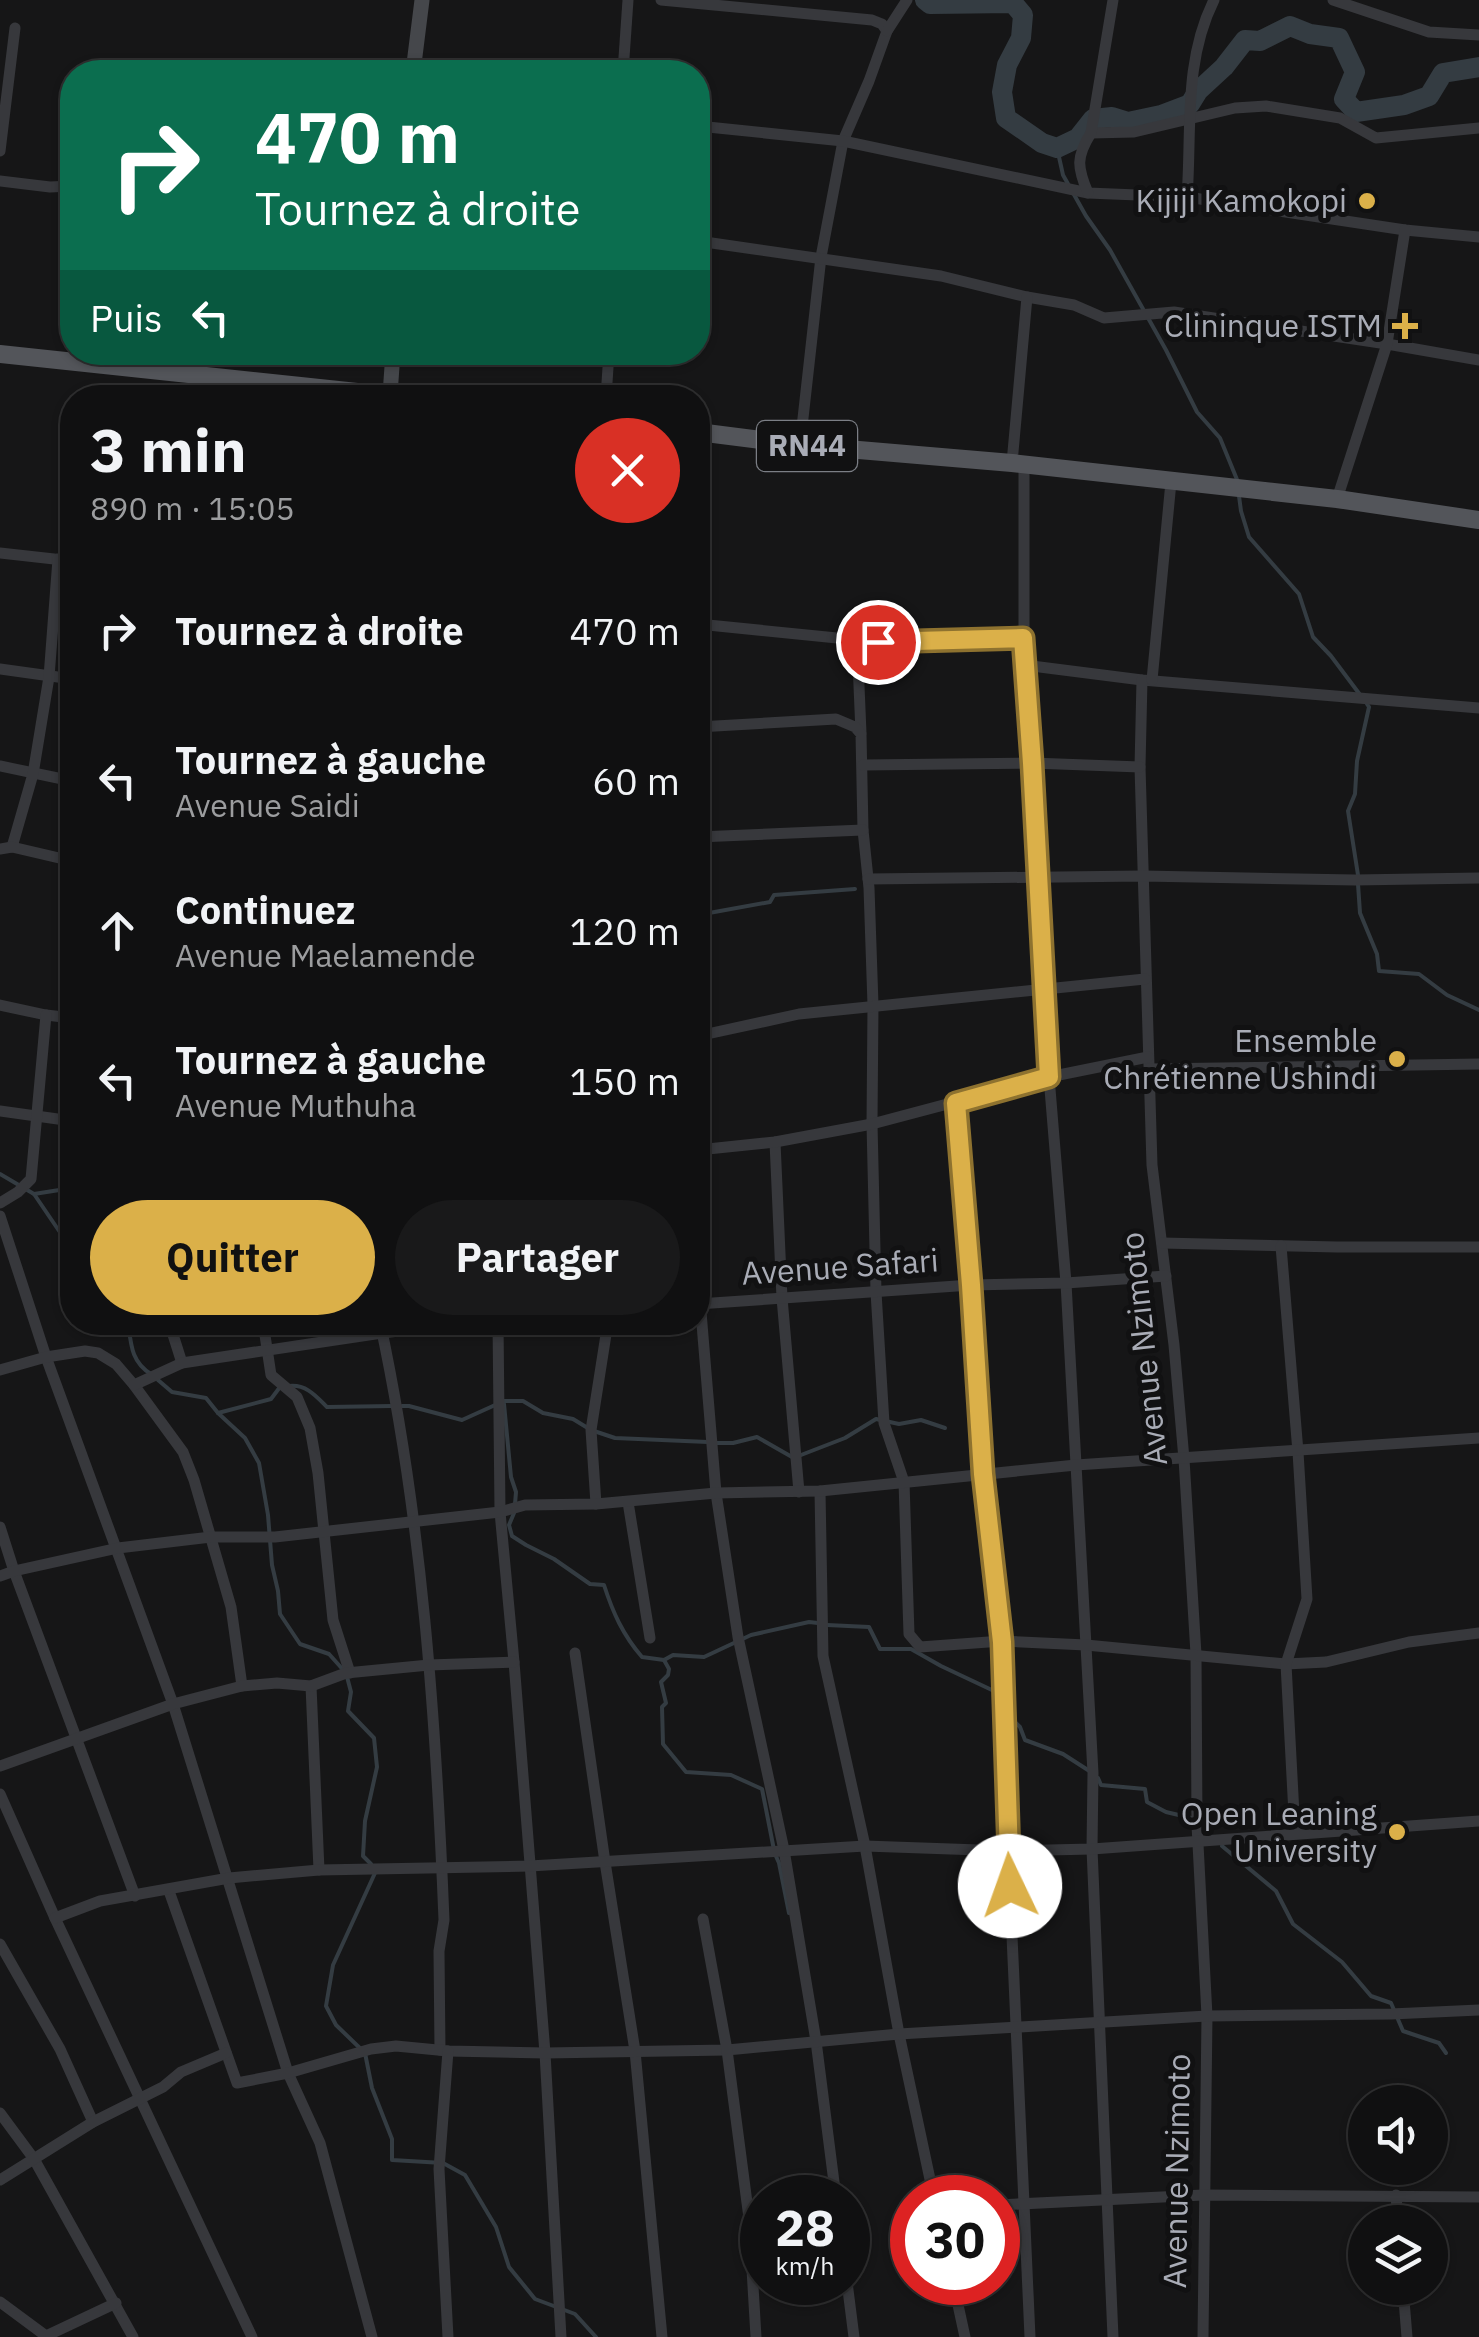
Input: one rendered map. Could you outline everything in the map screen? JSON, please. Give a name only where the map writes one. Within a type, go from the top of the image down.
[{"type":"main road","points":[[0,354],[60,357]]},
{"type":"main road","points":[[147,365],[292,385]]},
{"type":"main road","name":"RN44","points":[[710,434],[1337,499],[1479,520]]},
{"type":"street","points":[[414,60],[422,0]]},
{"type":"street","points":[[624,60],[628,0]]},
{"type":"street","points":[[661,0],[872,20],[887,31]]},
{"type":"street","points":[[800,446],[821,257],[843,141],[887,31],[908,0]]},
{"type":"street","points":[[1088,192],[1079,163],[1093,124],[1113,0]]},
{"type":"street","points":[[1187,198],[1188,119],[1195,56],[1214,0]]},
{"type":"street","points":[[1333,0],[1428,32],[1479,35]]},
{"type":"street","points":[[0,151],[15,28]]},
{"type":"street","points":[[1093,124],[1134,132],[1235,108],[1266,106],[1340,118],[1376,138],[1479,128]]},
{"type":"street","points":[[710,127],[843,141],[1088,192],[1187,198],[1406,230],[1479,236]]},
{"type":"street","points":[[0,181],[60,187]]},
{"type":"street","points":[[1337,499],[1386,344],[1406,230]]},
{"type":"street","points":[[710,243],[942,276],[1074,305],[1104,318],[1174,312],[1479,360]]},
{"type":"street","points":[[1027,297],[1018,464],[1024,664],[1049,1077],[1066,1283],[1093,1773],[1092,1849],[1113,2337]]},
{"type":"street","name":"Avenue Nzimoto","points":[[1171,482],[1140,767],[1152,1165],[1184,1458],[1196,1654],[1196,1821],[1206,2016],[1203,2337]]},
{"type":"street","points":[[0,553],[58,559],[49,677],[33,774],[6,848],[60,859]]},
{"type":"street","points":[[710,625],[878,642],[1023,638]]},
{"type":"street","points":[[858,662],[873,1006],[876,1292],[884,1420],[904,1482],[910,1634],[920,1647],[1002,1642],[1086,1645],[1286,1664],[1326,1662],[1410,1642],[1479,1633]]},
{"type":"street","points":[[1024,664],[1147,680],[1479,708]]},
{"type":"street","points":[[0,669],[60,678]]},
{"type":"street","points":[[710,727],[836,719],[855,726],[861,734]]},
{"type":"street","points":[[863,765],[1032,763],[1140,767]]},
{"type":"street","points":[[0,766],[60,779]]},
{"type":"street","points":[[710,837],[863,830]]},
{"type":"street","points":[[868,879],[1479,878]]},
{"type":"street","points":[[710,1033],[799,1014],[1145,979]]},
{"type":"street","points":[[0,1005],[60,1017]]},
{"type":"street","points":[[0,1203],[31,1178],[46,1015]]},
{"type":"street","points":[[710,1149],[774,1142],[872,1124],[1049,1077],[1149,1063],[1479,1064]]},
{"type":"street","points":[[956,1103],[983,1474],[1002,1642],[1030,2337]]},
{"type":"street","points":[[0,1111],[60,1120]]},
{"type":"street","points":[[774,1142],[782,1298],[799,1492]]},
{"type":"street","points":[[0,1216],[46,1357],[173,1704],[288,2072],[320,2144],[372,2337]]},
{"type":"street","points":[[1162,1243],[1479,1248]]},
{"type":"street","points":[[1281,1246],[1308,1599],[1286,1664],[1296,1833]]},
{"type":"street","name":"Avenue Safari","points":[[710,1303],[1166,1276]]},
{"type":"street","points":[[173,1335],[182,1364]]},
{"type":"street","points":[[265,1335],[271,1376],[297,1397],[310,1428],[333,1620],[350,1673]]},
{"type":"street","points":[[134,1385],[182,1364],[345,1335]]},
{"type":"street","points":[[382,1335],[398,1412],[429,1665],[444,1920],[439,1951],[444,2051],[440,2164],[448,2337]]},
{"type":"street","points":[[498,1335],[498,1404],[512,1508],[514,1662],[545,2053],[562,2337]]},
{"type":"street","points":[[596,1504],[591,1430],[606,1335]]},
{"type":"street","points":[[702,1335],[716,1493],[738,1641],[784,1850],[816,2041],[833,2175]]},
{"type":"street","points":[[0,1370],[85,1351],[98,1353],[116,1364],[134,1385],[183,1452],[194,1480],[231,1607],[242,1686]]},
{"type":"street","points":[[0,1576],[118,1548],[211,1538],[270,1538],[512,1508],[716,1493],[820,1491],[1076,1465],[1479,1438]]},
{"type":"street","points":[[820,1491],[823,1656],[929,2175]]},
{"type":"street","points":[[628,1502],[650,1638]]},
{"type":"street","points":[[0,1527],[135,1896]]},
{"type":"street","points":[[576,1653],[636,2051],[662,2337]]},
{"type":"street","points":[[0,1766],[173,1704],[242,1686],[311,1686],[350,1673],[514,1662]]},
{"type":"street","points":[[311,1686],[320,1870]]},
{"type":"street","points":[[0,1794],[252,2337]]},
{"type":"street","points":[[55,1918],[100,1902],[229,1878],[320,1870],[530,1866],[864,1846],[1092,1849],[1479,1821]]},
{"type":"street","points":[[169,1891],[238,2083],[396,2046],[545,2053],[727,2050],[1016,2026],[1206,2016],[1479,2010]]},
{"type":"street","points":[[703,1919],[727,2050],[748,2218],[756,2337]]},
{"type":"street","points":[[0,1944],[60,2049],[92,2122]]},
{"type":"street","points":[[0,2180],[92,2122],[163,2087],[181,2072],[226,2054]]},
{"type":"street","points":[[0,2113],[34,2159],[133,2337]]},
{"type":"street","points":[[1020,2204],[1204,2195],[1479,2197]]},
{"type":"street","points":[[1396,2195],[1397,2205]]},
{"type":"street","points":[[0,2302],[46,2336],[116,2304]]},
{"type":"street","points":[[850,2305],[854,2337]]},
{"type":"street","points":[[958,2305],[965,2337]]},
{"type":"street","points":[[1404,2305],[1407,2337]]},
{"type":"waterway","points":[[925,0],[930,4],[1013,3],[1023,15],[1021,38],[1007,65],[1002,92],[1006,118],[1042,143],[1057,148],[1078,138],[1093,119],[1112,117],[1128,122],[1190,104],[1245,40],[1260,41],[1290,26],[1310,34],[1339,38],[1355,72],[1344,99],[1356,112],[1404,105],[1429,96],[1443,73],[1479,67]]},
{"type":"waterway","points":[[1057,148],[1063,175],[1110,250],[1197,412],[1220,438],[1238,482]]},
{"type":"waterway","points":[[1239,496],[1249,537],[1299,594],[1313,637],[1361,696]]},
{"type":"waterway","points":[[1358,875],[1348,811],[1355,794],[1367,704]]},
{"type":"waterway","points":[[1358,884],[1360,913],[1377,954],[1379,971],[1419,974],[1447,995],[1479,1010]]},
{"type":"waterway","points":[[710,913],[770,902],[774,895],[855,889]]},
{"type":"waterway","points":[[0,1174],[34,1194],[60,1232]]},
{"type":"waterway","points":[[34,1194],[60,1190]]},
{"type":"waterway","points":[[130,1335],[136,1358],[151,1374]]},
{"type":"waterway","points":[[158,1380],[172,1392],[206,1398],[245,1438],[259,1463],[280,1614],[300,1644],[329,1654],[346,1673],[351,1692],[348,1711],[374,1738],[377,1767],[365,1821],[363,1856],[371,1864]]},
{"type":"waterway","points":[[289,1386],[306,1389],[327,1407],[392,1406]]},
{"type":"waterway","points":[[218,1413],[271,1399],[280,1387]]},
{"type":"waterway","points":[[402,1406],[462,1420],[504,1401],[523,1401],[543,1413],[573,1419],[615,1438],[708,1442]]},
{"type":"waterway","points":[[504,1404],[515,1504]]},
{"type":"waterway","points":[[801,1455],[845,1438],[876,1419],[899,1424],[921,1420],[945,1428]]},
{"type":"waterway","points":[[717,1443],[757,1437],[792,1457]]},
{"type":"waterway","points":[[514,1513],[509,1525],[512,1536],[590,1584],[604,1585],[619,1623],[642,1657],[704,1657],[751,1635],[818,1623]]},
{"type":"waterway","points":[[827,1625],[869,1627],[880,1649],[911,1649],[994,1691],[1001,1708]]},
{"type":"waterway","points":[[664,1660],[669,1669],[661,1682],[666,1703],[662,1707],[663,1744],[686,1772],[731,1775],[762,1789],[774,1850]]},
{"type":"waterway","points":[[1008,1715],[1020,1727],[1025,1740],[1063,1754],[1091,1772]]},
{"type":"waterway","points":[[1098,1778],[1101,1785],[1145,1789],[1147,1802],[1166,1812],[1204,1821],[1212,1839]]},
{"type":"waterway","points":[[1222,1846],[1276,1891],[1293,1924],[1342,1962],[1371,1996],[1391,2003],[1403,2031],[1439,2043],[1446,2053]]},
{"type":"waterway","points":[[775,1854],[789,1913]]},
{"type":"waterway","points":[[375,1873],[333,1965],[326,2006],[336,2025],[365,2053],[372,2088],[392,2139],[392,2160],[443,2163],[465,2175],[496,2227],[509,2267],[535,2299],[575,2314],[596,2337]]},
{"type":"place","name":"Kijiji Kamokopi","points":[[1367,201]]},
{"type":"place","name":"Clininque ISTM","points":[[1405,326]]},
{"type":"place","name":"Ensemble Chrétienne Ushindi","points":[[1397,1059]]},
{"type":"place","name":"Open Leaning University","points":[[1397,1832]]},
{"type":"route","points":[[878,642],[1023,638],[1049,1077],[956,1103],[983,1474],[1002,1642],[1010,1886]]}]
